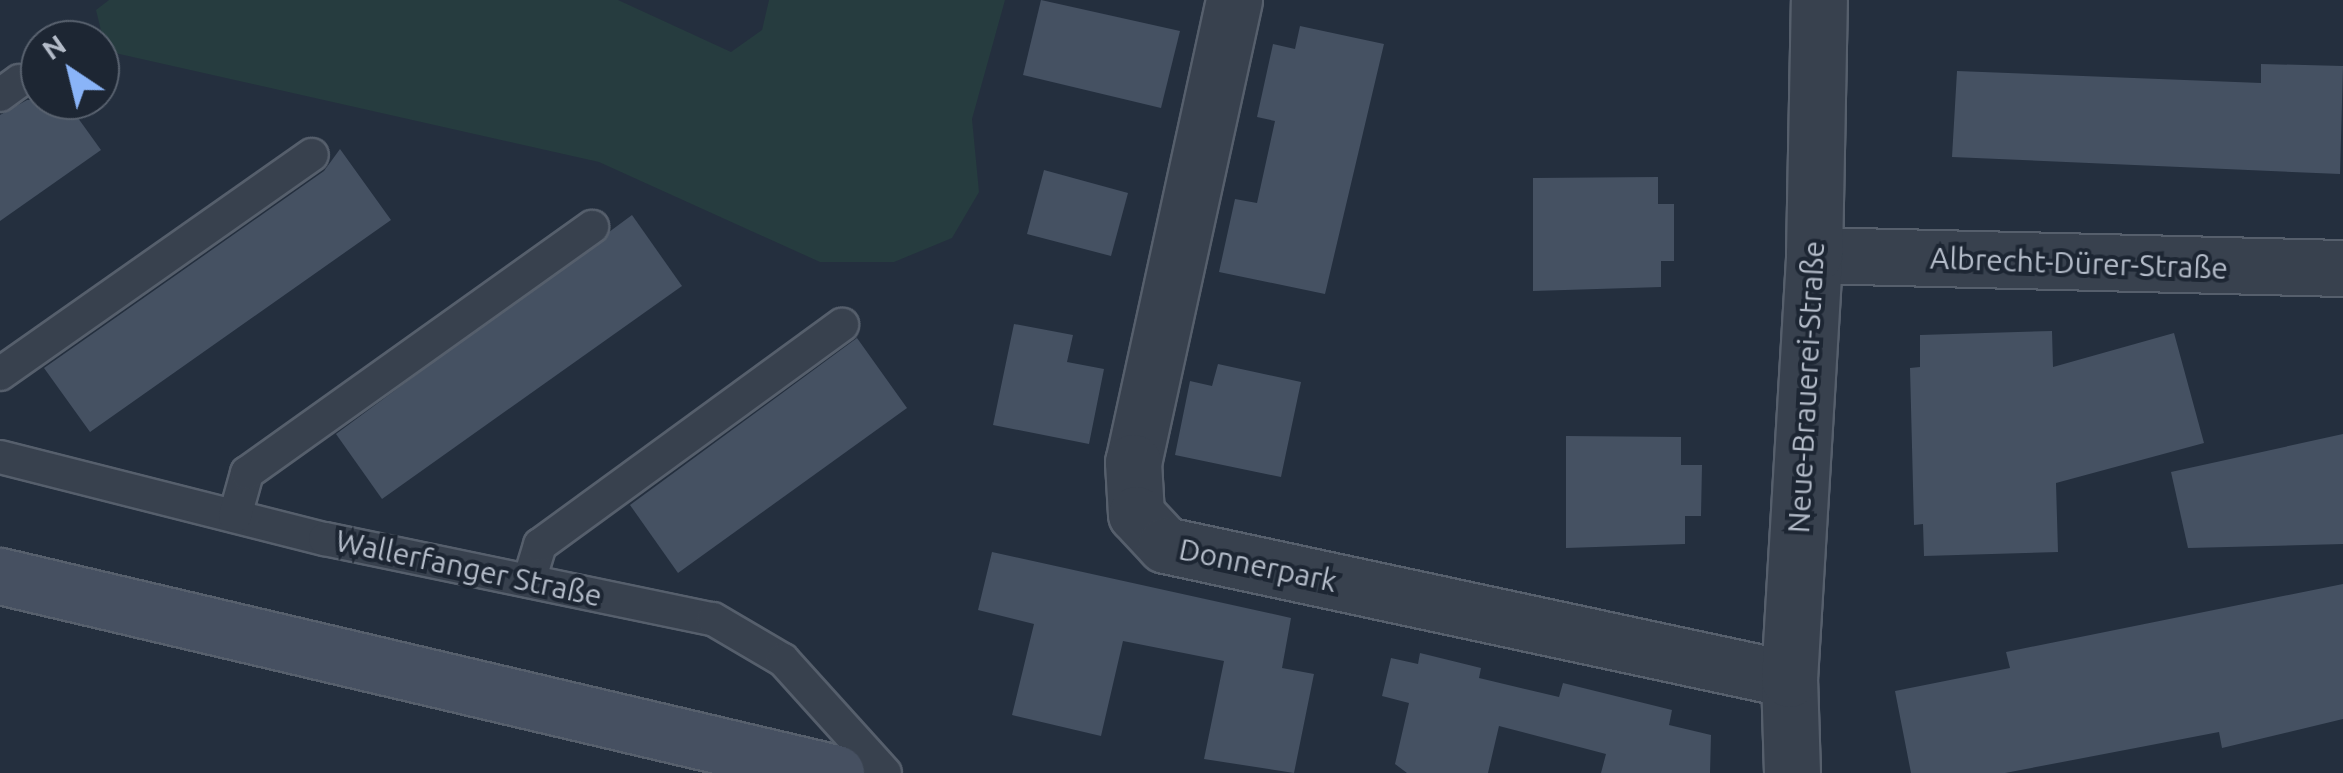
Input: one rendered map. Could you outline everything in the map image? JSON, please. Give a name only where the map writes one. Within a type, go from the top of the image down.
[{"type":"main road","points":[[0,576],[836,773]]},
{"type":"street","name":"Donnerpark","points":[[1234,0],[1133,462],[1136,514],[1165,545],[1789,679]]},
{"type":"street","name":"Neue-Brauerei-Straße","points":[[1792,773],[1789,679],[1814,254],[1819,0]]},
{"type":"street","name":"Albrecht-Dürer-Straße","points":[[1814,254],[2343,268]]},
{"type":"lane","points":[[0,374],[312,155]]},
{"type":"lane","points":[[236,516],[247,473],[592,226]]},
{"type":"lane","points":[[529,580],[540,545],[842,326]]},
{"type":"lane","name":"Wallerfanger Straße","points":[[0,457],[236,516],[713,619],[783,660],[885,773]]},
{"type":"green space","points":[[109,0],[618,0],[731,52],[762,30],[769,0],[1005,0],[972,119],[979,192],[952,238],[894,262],[820,262],[599,162],[120,54],[120,20],[98,20],[96,10]]},
{"type":"building","points":[[1041,0],[1180,31],[1161,108],[1023,75]]},
{"type":"building","points":[[1300,26],[1384,44],[1325,294],[1219,272],[1235,199],[1257,203],[1275,121],[1257,117],[1273,44],[1295,49]]},
{"type":"building","points":[[2261,64],[2343,66],[2340,174],[1952,157],[1957,71],[2261,83]]},
{"type":"building","points":[[20,104],[20,120],[79,120],[101,150],[0,221],[0,115]]},
{"type":"building","points":[[340,149],[391,220],[90,432],[44,368],[324,171]]},
{"type":"building","points":[[1044,170],[1128,193],[1111,256],[1027,234]]},
{"type":"building","points":[[1658,177],[1658,204],[1674,204],[1674,261],[1661,261],[1661,287],[1533,291],[1533,178]]},
{"type":"building","points":[[632,215],[682,286],[382,499],[336,434]]},
{"type":"building","points":[[1014,324],[1073,335],[1067,362],[1104,369],[1089,444],[993,425]]},
{"type":"building","points":[[2052,331],[2053,367],[2174,333],[2204,443],[2056,483],[2058,552],[1924,556],[1923,524],[1914,525],[1910,368],[1920,367],[1920,335]]},
{"type":"building","points":[[857,338],[907,408],[678,573],[630,505]]},
{"type":"building","points":[[1218,364],[1301,382],[1281,477],[1175,455],[1190,381],[1212,386]]},
{"type":"building","points":[[2343,434],[2343,544],[2188,548],[2171,472]]},
{"type":"building","points":[[1566,436],[1681,437],[1681,465],[1702,465],[1701,516],[1685,516],[1685,544],[1566,548]]},
{"type":"building","points":[[992,552],[1291,618],[1282,668],[1314,674],[1294,773],[1204,759],[1224,661],[1123,641],[1101,736],[1012,715],[1034,624],[978,610]]},
{"type":"building","points":[[2343,584],[2343,719],[2222,748],[2219,732],[2005,773],[1911,773],[1895,691],[2010,668],[2006,652]]},
{"type":"building","points":[[1420,653],[1481,668],[1479,678],[1559,697],[1563,683],[1672,710],[1669,725],[1711,735],[1710,773],[1601,773],[1606,754],[1499,726],[1488,773],[1407,773],[1395,764],[1409,703],[1382,696],[1391,658],[1418,664]]}]
